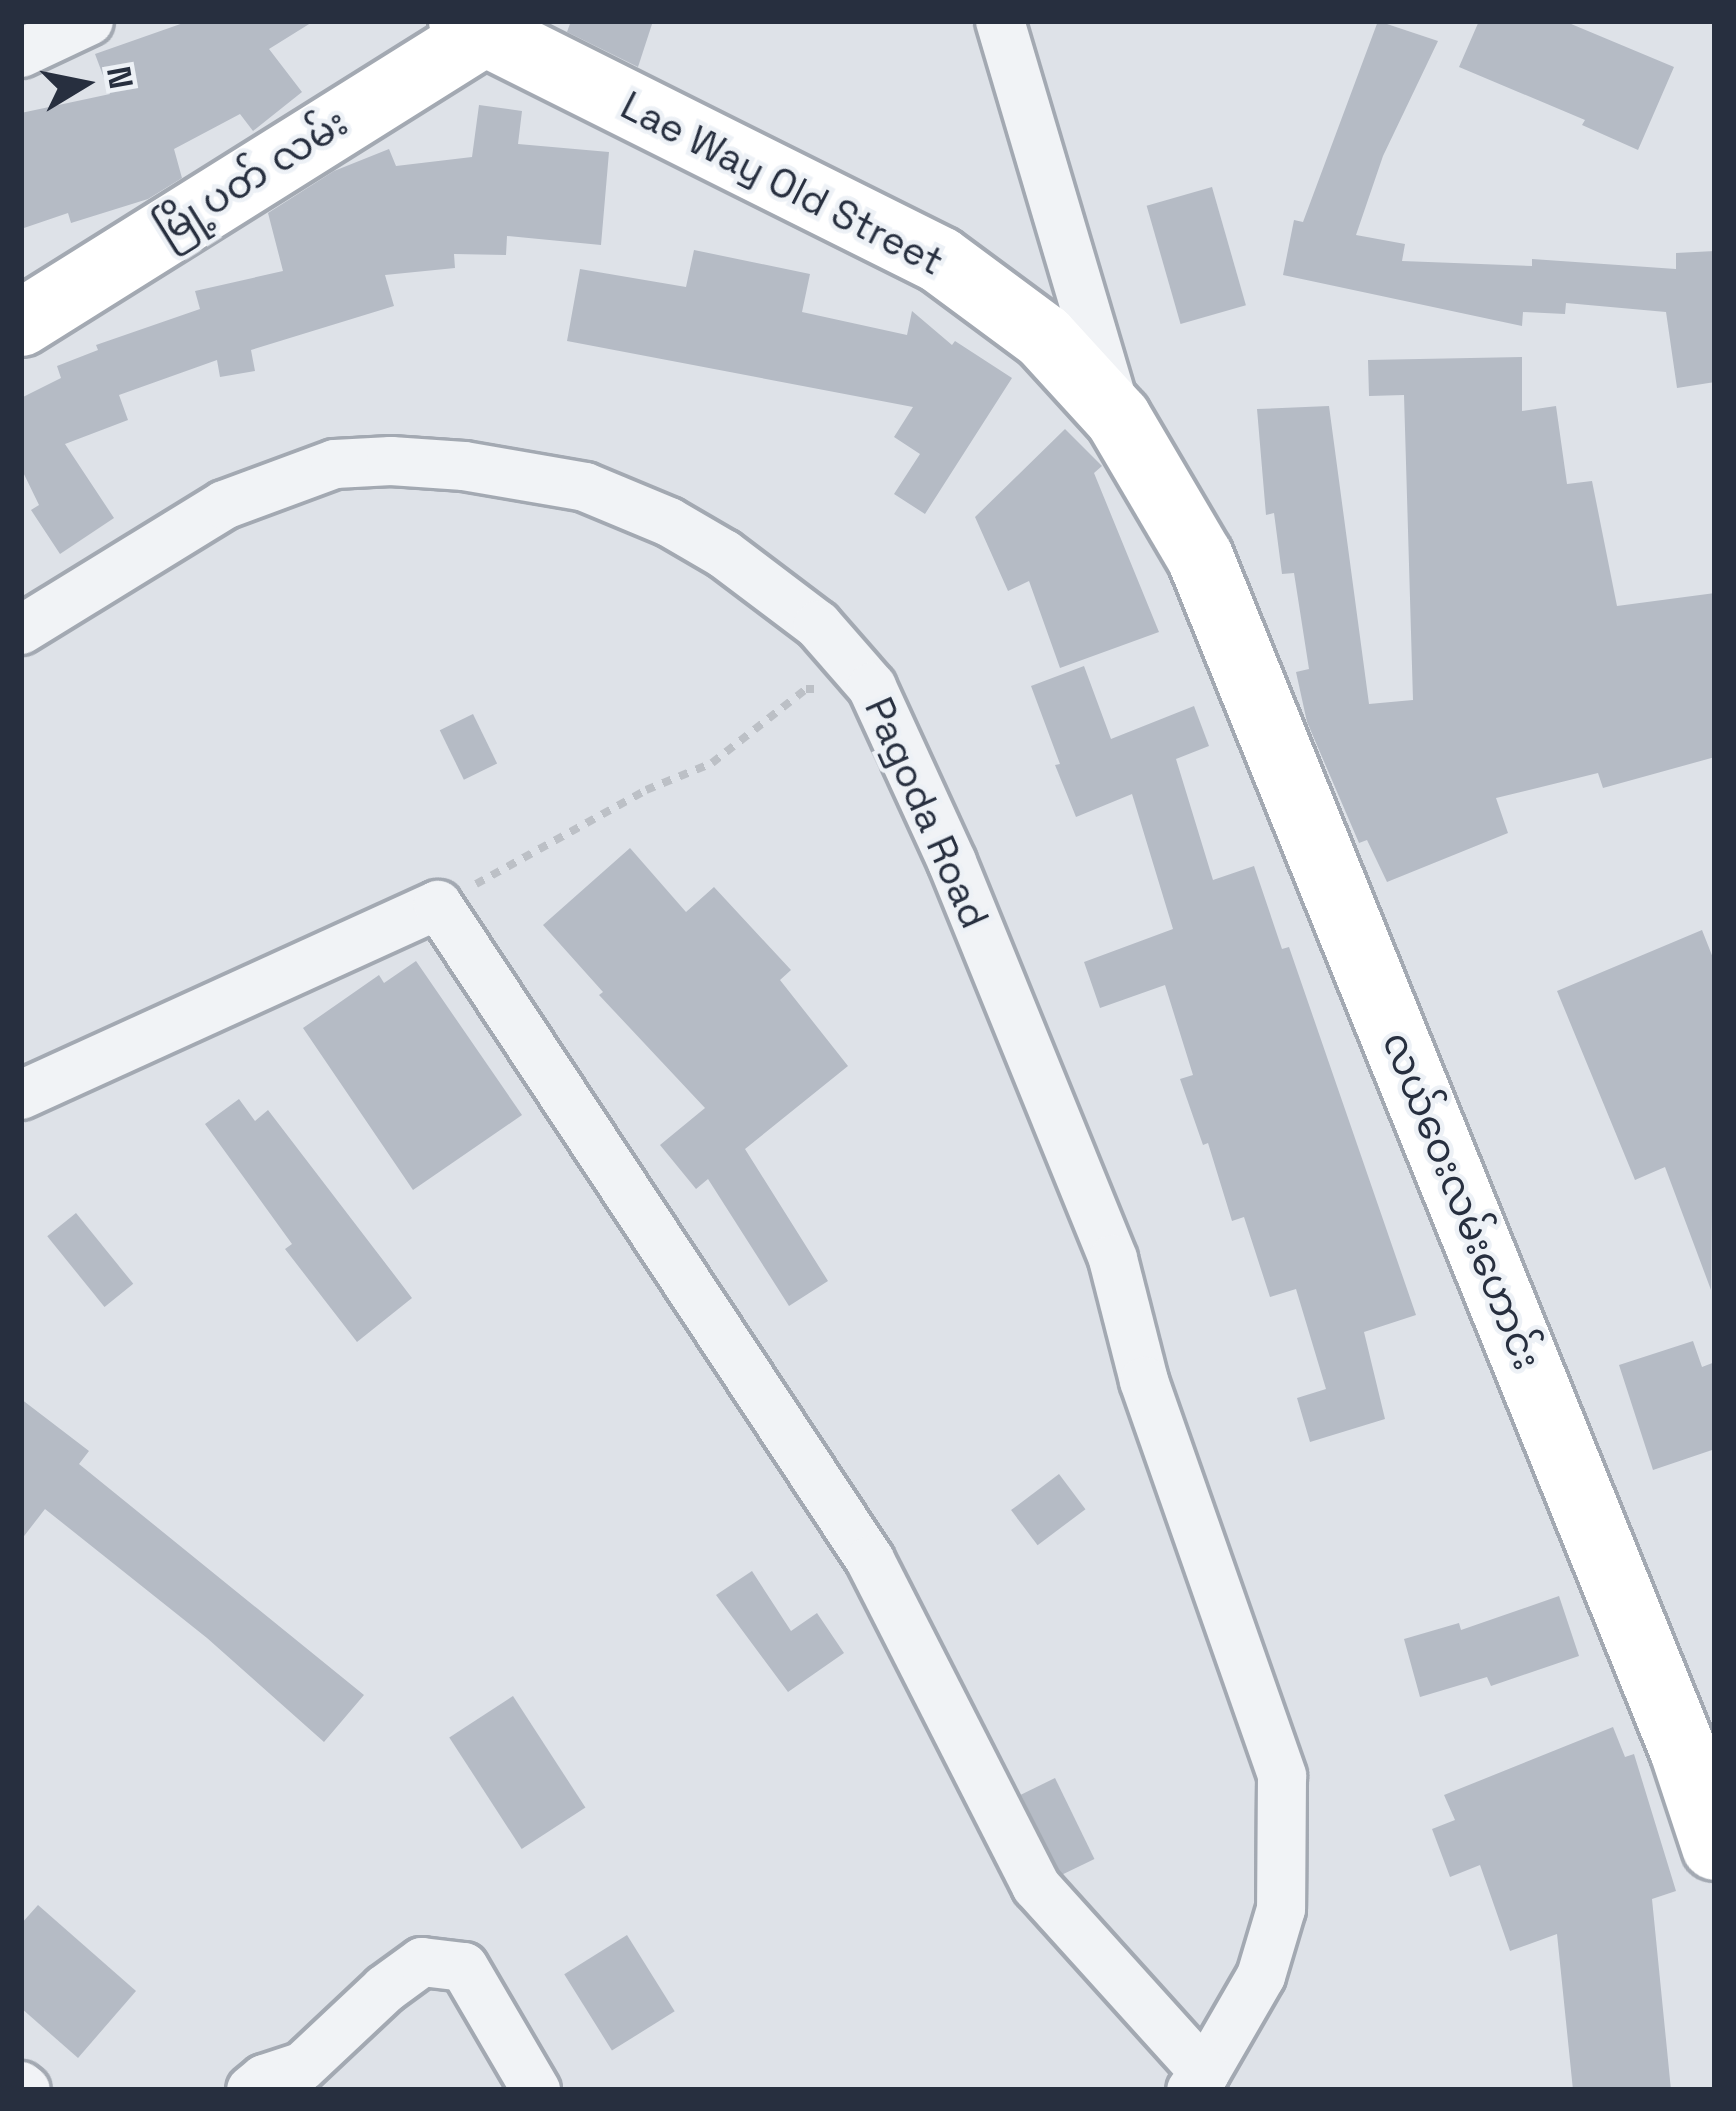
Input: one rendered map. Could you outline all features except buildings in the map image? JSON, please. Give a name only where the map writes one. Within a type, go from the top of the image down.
[{"type":"street","points":[[21,52],[89,21]]},
{"type":"street","points":[[1000,21],[1118,418]]},
{"type":"street","name":"Lae Way Old Street","points":[[473,27],[940,260],[1044,337],[1118,418],[1200,557]]},
{"type":"street","name":"မြို့ပတ် လမ်း","points":[[21,323],[473,27]]},
{"type":"street","name":"Pagoda Road","points":[[21,630],[224,505],[335,464],[428,464],[585,487],[669,522],[724,554],[818,625],[872,688],[952,862],[1113,1259],[1144,1382],[1282,1776],[1281,1909],[1261,1976],[1198,2082]]},
{"type":"street","name":"လယ်ဝေးလမ်းဟောင်း","points":[[1200,557],[1675,1728],[1715,1847]]},
{"type":"street","points":[[21,1095],[438,905],[870,1560],[1036,1886],[1198,2082]]},
{"type":"street","points":[[251,2090],[264,2079],[302,2066],[422,1962],[464,1966],[536,2090]]},
{"type":"path","points":[[438,905],[646,790],[712,764],[806,688],[872,688]]}]
